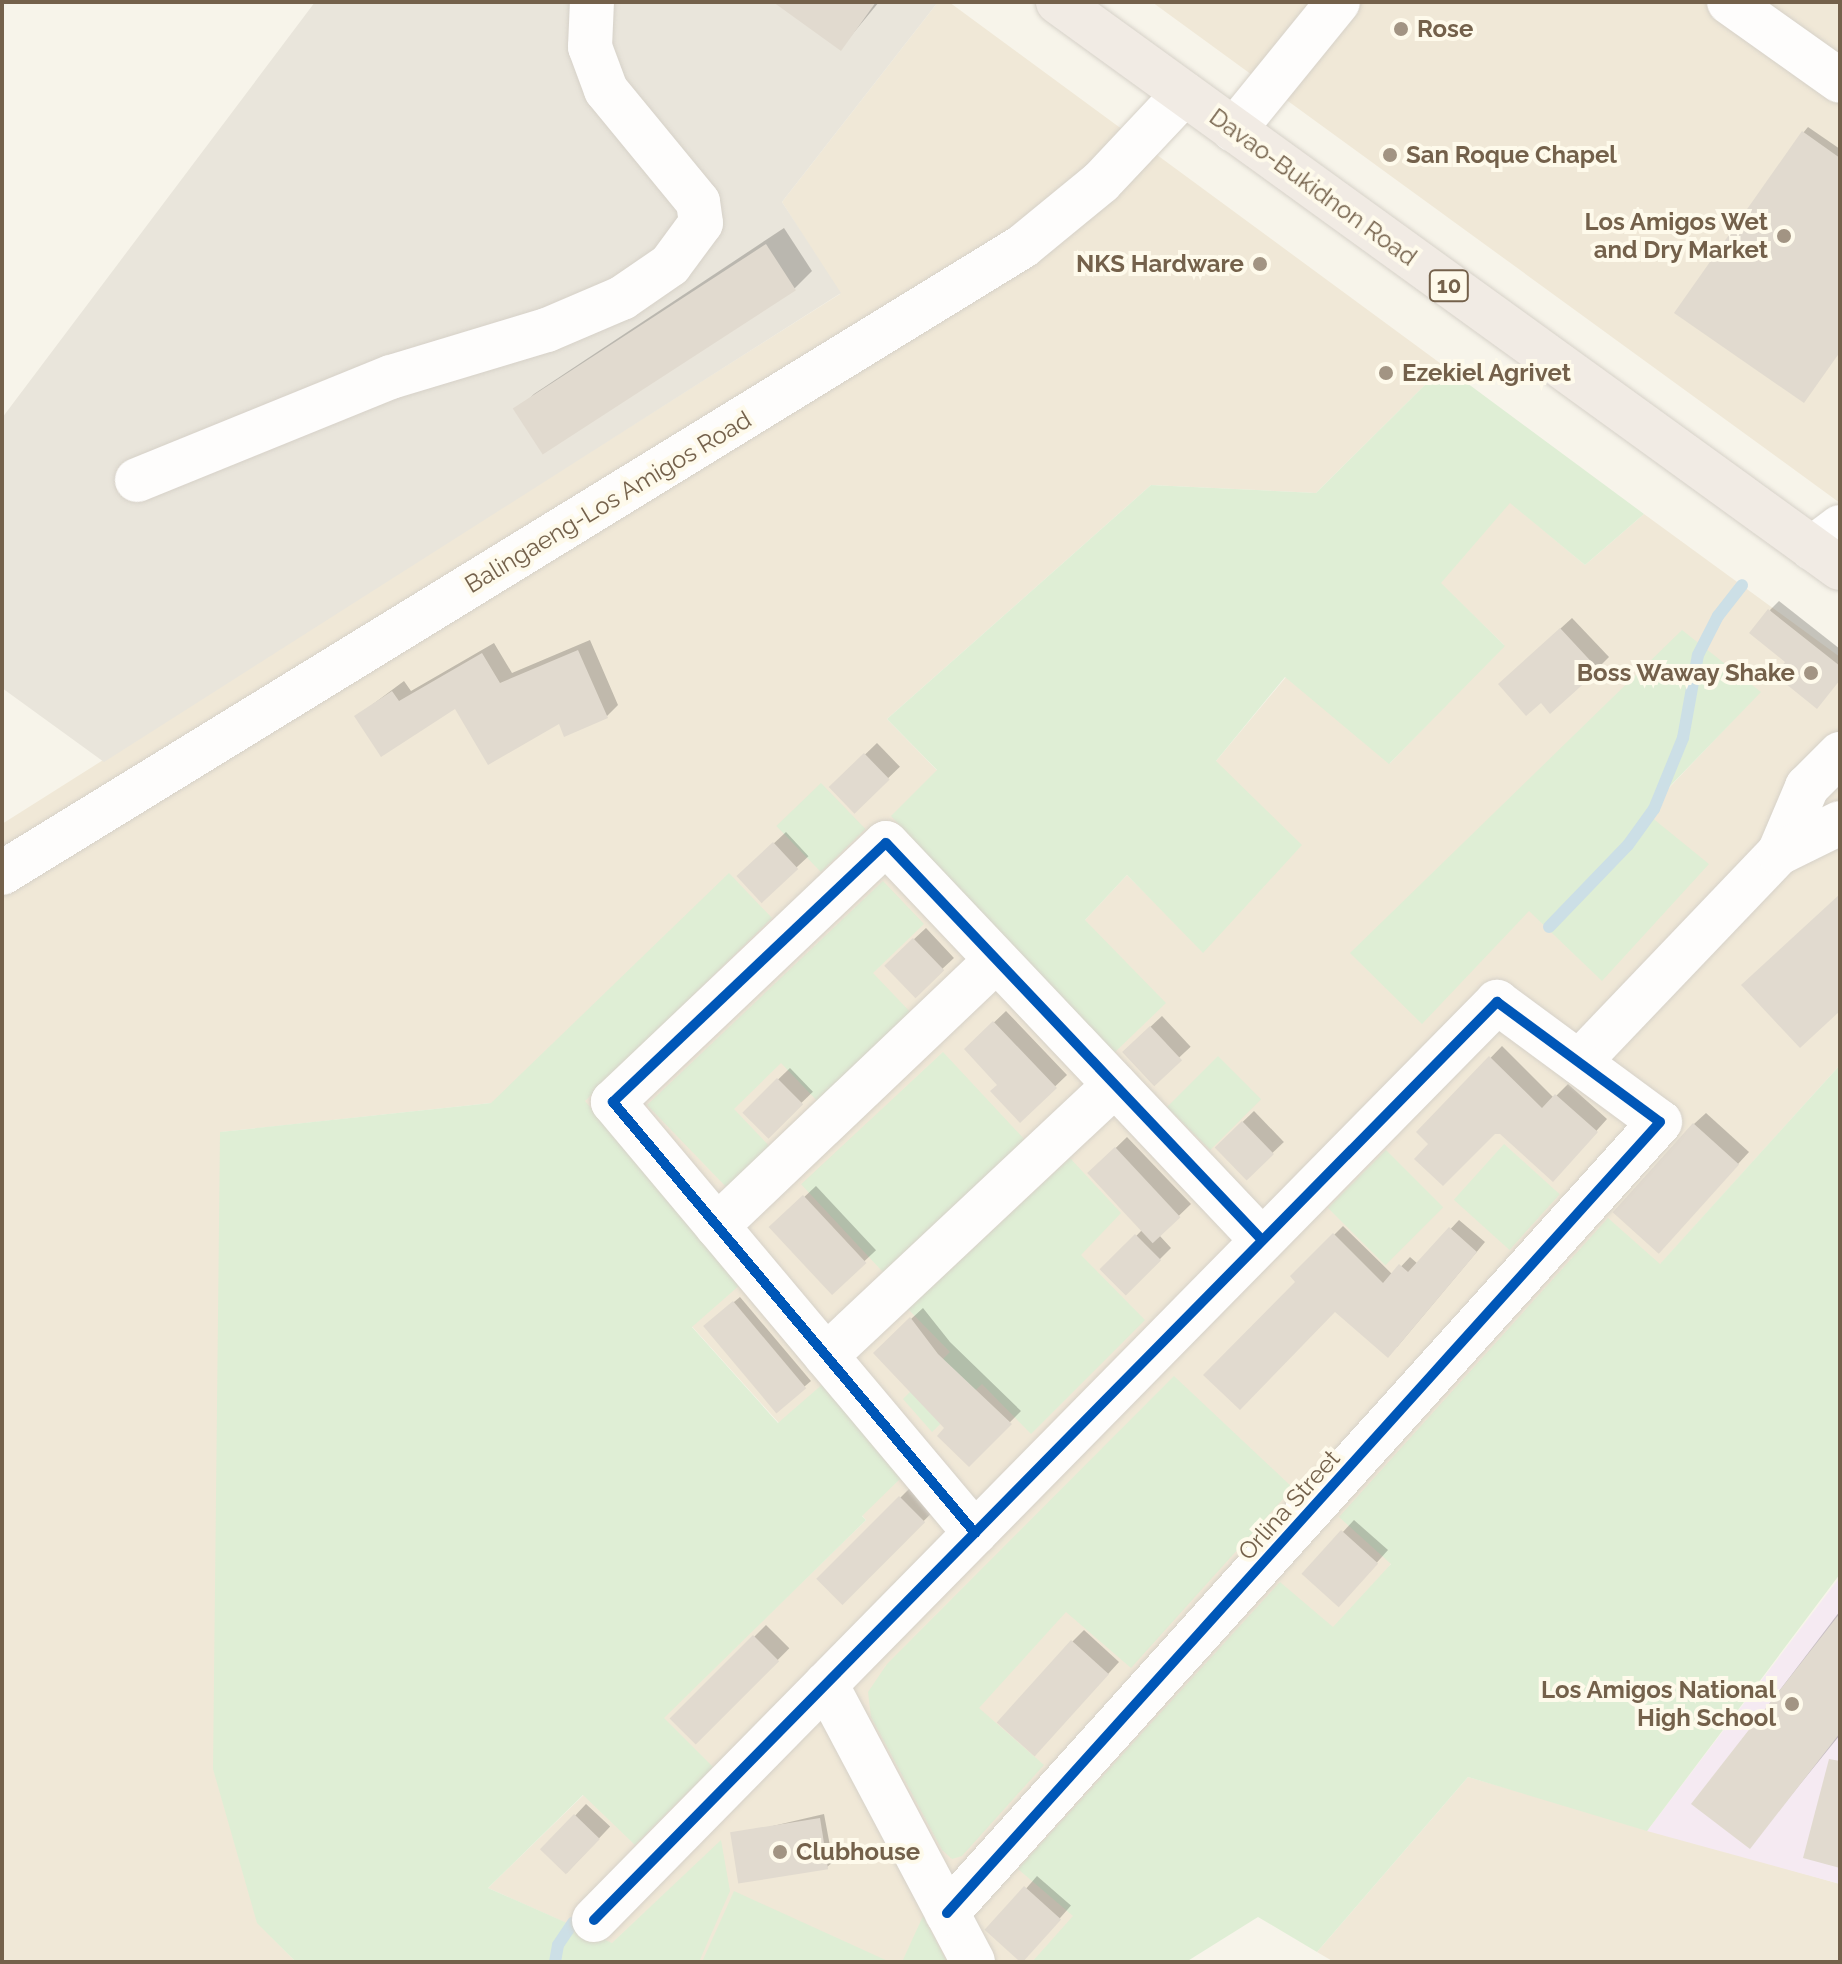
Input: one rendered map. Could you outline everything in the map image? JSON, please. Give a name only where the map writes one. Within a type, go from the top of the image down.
[{"type":"highway","name":"Davao-Bukidnon Road","points":[[1058,2],[1234,130],[1831,548]]},
{"type":"street","points":[[137,480],[391,377],[547,330],[622,298],[670,265],[701,223],[698,202],[606,90],[590,47],[592,2]]},
{"type":"street","points":[[1234,130],[1338,2]]},
{"type":"street","points":[[1729,2],[1840,81]]},
{"type":"street","name":"Balingaeng-Los Amigos Road","points":[[2,873],[1012,253],[1101,182],[1184,94]]},
{"type":"street","points":[[1779,853],[1807,787],[1840,754]]},
{"type":"street","points":[[594,1920],[1497,1002],[1579,1062],[1779,853],[1840,823]]},
{"type":"street","points":[[975,1533],[613,1102],[886,843],[1262,1240]]},
{"type":"street","points":[[717,1226],[996,960]]},
{"type":"street","name":"Orlina Street","points":[[947,1913],[1660,1122],[1579,1062]]},
{"type":"street","points":[[826,1356],[1115,1085]]},
{"type":"street","points":[[826,1684],[973,1962]]},
{"type":"shaded area","points":[[315,2],[938,2],[782,202],[841,293],[104,762],[2,688],[2,418]]},
{"type":"shaded area","points":[[938,2],[949,2],[1444,366],[1316,493],[1151,485],[887,719],[1084,921],[1127,875],[1204,952],[1216,761],[1286,677],[1390,763],[1504,645],[1440,583],[1510,502],[1585,565],[1644,514],[1840,657],[1840,1065],[1391,1563],[1186,1962],[654,1962],[488,1888],[866,1520],[491,1103],[221,1132],[257,1922],[296,1962],[2,1962],[2,824],[840,294],[782,202]],"holes":[[[1681,631],[1760,692],[1645,813],[1602,980],[1530,910]]]},
{"type":"shaded area","points":[[1152,2],[1840,2],[1840,503]]},
{"type":"shaded area","name":"Los Amigos National High School","points":[[1840,1577],[1840,1884],[1647,1831]]},
{"type":"shaded area","points":[[1468,1777],[1840,1884],[1840,1962],[1334,1962],[1317,1952]]},
{"type":"green space","points":[[1444,366],[1644,514],[1585,565],[1510,503],[1441,583],[1505,646],[1389,764],[1285,677],[1216,761],[1302,845],[1203,953],[1127,875],[1085,920],[1166,1003],[1113,1054],[891,816],[937,770],[887,719],[1151,485],[1316,493]]},
{"type":"green space","points":[[1682,630],[1761,692],[1645,812],[1709,864],[1602,981],[1529,911],[1422,1024],[1350,953]]},
{"type":"green space","points":[[821,783],[865,829],[821,872],[776,826]]},
{"type":"green space","points":[[729,873],[772,918],[585,1101],[741,1284],[692,1327],[778,1423],[825,1382],[903,1476],[862,1516],[866,1520],[664,1718],[713,1767],[635,1845],[583,1795],[488,1888],[612,1943],[721,1840],[730,1891],[699,1962],[296,1962],[257,1923],[213,1769],[220,1132],[491,1103]]},
{"type":"green space","points":[[883,881],[924,924],[873,973],[915,1017],[822,1106],[781,1063],[734,1109],[774,1151],[731,1192],[647,1105]]},
{"type":"green space","points":[[943,1052],[1026,1141],[884,1274],[801,1184]]},
{"type":"green space","points":[[1218,1056],[1261,1099],[1210,1150],[1167,1107]]},
{"type":"green space","points":[[1840,1065],[1840,1574],[1647,1831],[1468,1777],[1317,1952],[1258,1917],[1186,1962],[1032,1962],[1073,1916],[1018,1869],[1280,1582],[1333,1627],[1391,1564],[1339,1517],[1608,1218],[1660,1264]]},
{"type":"green space","points":[[1504,1144],[1560,1194],[1510,1250],[1454,1200]]},
{"type":"green space","points":[[1386,1150],[1443,1207],[1385,1265],[1328,1208]]},
{"type":"green space","points":[[1070,1158],[1121,1213],[1081,1255],[1145,1320],[1031,1434],[982,1384],[932,1432],[903,1399],[950,1352],[908,1309]]},
{"type":"green space","points":[[1174,1376],[1293,1488],[1131,1668],[1066,1612],[979,1708],[1044,1765],[962,1856],[952,1859],[942,1850],[871,1717],[868,1692],[887,1664]]},
{"type":"green space","points":[[734,1891],[890,1962],[702,1962]]},
{"type":"green space","points":[[923,1916],[947,1962],[902,1962]]},
{"type":"building","points":[[773,2],[876,2],[841,51]]},
{"type":"building","name":"Los Amigos Wet and Dry Market","points":[[1802,131],[1840,158],[1840,352],[1804,403],[1674,313]]},
{"type":"building","points":[[766,244],[796,290],[543,455],[513,408]]},
{"type":"building","points":[[1768,609],[1840,666],[1840,680],[1817,709],[1775,675],[1785,662],[1749,633]]},
{"type":"building","points":[[1560,628],[1599,670],[1550,714],[1541,703],[1526,716],[1498,684]]},
{"type":"building","points":[[578,650],[608,718],[564,737],[559,724],[488,765],[455,709],[381,757],[354,716],[392,691],[399,701],[482,653],[500,683]]},
{"type":"building","points":[[864,753],[890,780],[854,814],[829,787]]},
{"type":"building","points":[[773,842],[798,869],[762,903],[736,876]]},
{"type":"building","points":[[1840,894],[1840,1011],[1800,1048],[1741,985]]},
{"type":"building","points":[[913,938],[944,970],[915,998],[884,966]]},
{"type":"building","points":[[993,1021],[1057,1088],[1020,1123],[990,1091],[997,1085],[964,1049]]},
{"type":"building","points":[[1150,1026],[1182,1060],[1154,1086],[1122,1052]]},
{"type":"building","points":[[1489,1056],[1542,1108],[1555,1094],[1598,1132],[1553,1182],[1500,1134],[1495,1134],[1443,1186],[1414,1159],[1428,1144],[1416,1132]]},
{"type":"building","points":[[777,1078],[803,1104],[769,1139],[742,1113]]},
{"type":"building","points":[[1242,1121],[1274,1154],[1247,1180],[1215,1147]]},
{"type":"building","points":[[1693,1123],[1739,1164],[1659,1254],[1613,1212]]},
{"type":"building","points":[[1115,1147],[1180,1217],[1153,1243],[1087,1173]]},
{"type":"building","points":[[803,1195],[866,1263],[832,1295],[769,1227]]},
{"type":"building","points":[[1449,1227],[1477,1252],[1388,1358],[1335,1312],[1240,1410],[1203,1375],[1295,1282],[1290,1276],[1333,1233],[1383,1283],[1399,1264],[1408,1272]]},
{"type":"building","points":[[1135,1234],[1161,1260],[1126,1296],[1100,1269]]},
{"type":"building","points":[[733,1301],[806,1388],[776,1413],[703,1326]]},
{"type":"building","points":[[910,1317],[938,1354],[1012,1424],[969,1467],[937,1436],[944,1428],[873,1353]]},
{"type":"building","points":[[899,1496],[925,1522],[842,1605],[816,1579]]},
{"type":"building","points":[[1341,1530],[1378,1563],[1339,1607],[1302,1574]]},
{"type":"building","points":[[1840,1613],[1840,1733],[1750,1849],[1691,1804]]},
{"type":"building","points":[[753,1635],[779,1661],[696,1745],[670,1718]]},
{"type":"building","points":[[1071,1640],[1109,1674],[1035,1757],[997,1722]]},
{"type":"building","points":[[1829,1759],[1840,1761],[1840,1868],[1803,1858]]},
{"type":"building","points":[[574,1814],[600,1839],[566,1874],[540,1849]]},
{"type":"building","name":"Clubhouse","points":[[820,1818],[828,1869],[738,1884],[730,1832]]},
{"type":"building","points":[[1024,1886],[1061,1919],[1023,1962],[985,1930]]},
{"type":"waterway","points":[[1549,927],[1628,845],[1654,809],[1683,738],[1698,655],[1718,616],[1742,585]]},
{"type":"waterway","points":[[555,1962],[558,1945],[573,1923]]},
{"type":"cycle path","points":[[975,1533],[613,1102],[886,843],[1262,1240]]},
{"type":"cycle path","points":[[594,1920],[1497,1002],[1660,1122],[947,1913]]},
{"type":"place","name":"Rose","points":[[1401,29]]},
{"type":"place","name":"San Roque Chapel","points":[[1390,155]]},
{"type":"place","name":"Los Amigos Wet and Dry Market","points":[[1784,236]]},
{"type":"place","name":"NKS Hardware","points":[[1260,264]]},
{"type":"place","name":"Ezekiel Agrivet","points":[[1386,373]]},
{"type":"place","name":"Boss Waway Shake","points":[[1811,673]]},
{"type":"place","name":"Los Amigos National High School","points":[[1792,1704]]},
{"type":"place","name":"Clubhouse","points":[[780,1852]]}]
